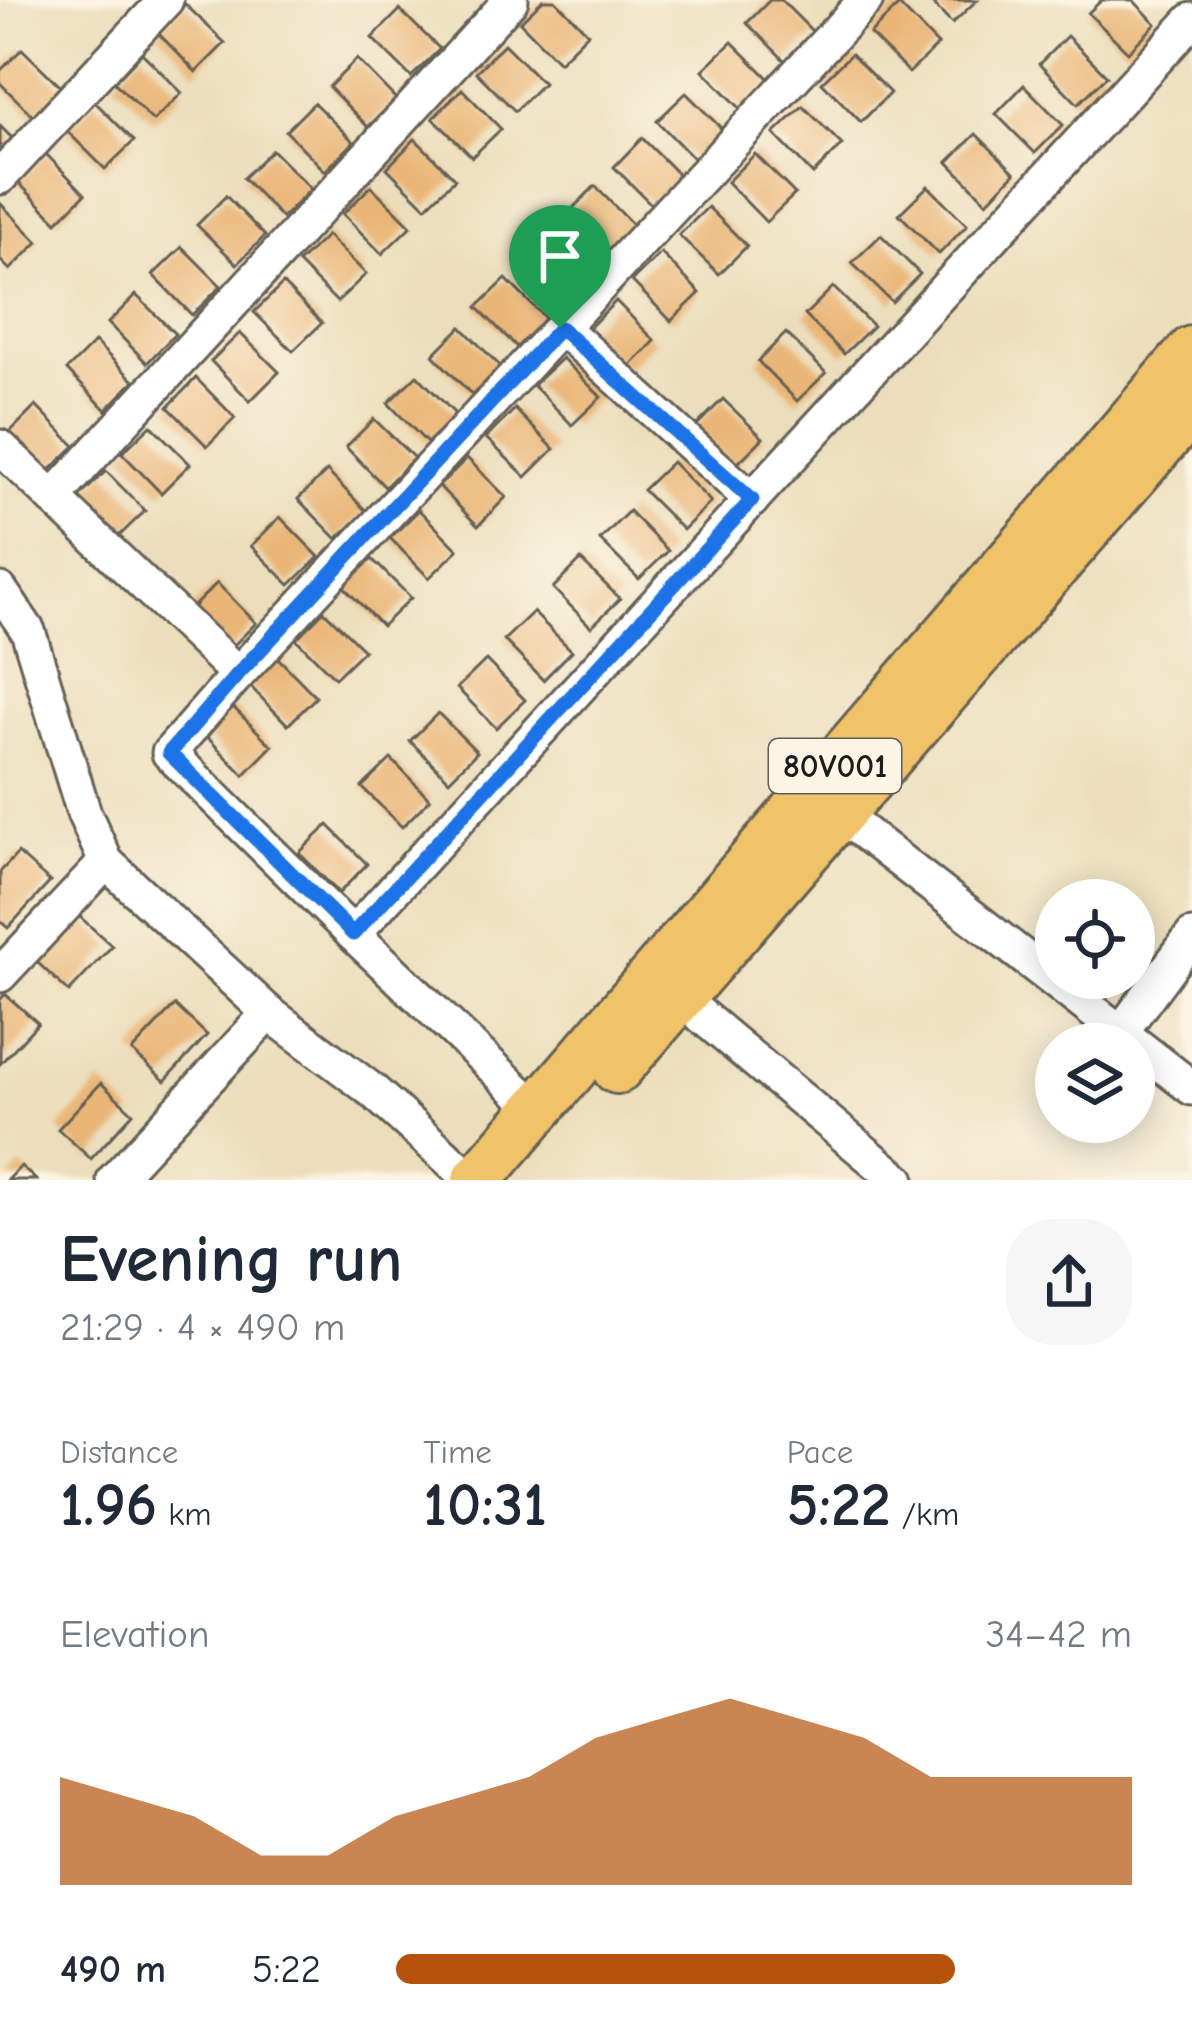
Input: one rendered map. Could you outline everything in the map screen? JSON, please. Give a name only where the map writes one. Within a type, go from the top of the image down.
[{"type":"highway","name":"80V001","points":[[474,1180],[1192,351]]},
{"type":"highway","name":"80V001","points":[[518,1180],[1186,424]]},
{"type":"street","points":[[0,177],[166,0]]},
{"type":"street","points":[[53,498],[512,0]]},
{"type":"street","points":[[538,1110],[169,753],[866,0]]},
{"type":"street","points":[[353,934],[1192,20]]},
{"type":"street","points":[[560,328],[752,500]]},
{"type":"street","points":[[0,447],[238,674]]},
{"type":"street","points":[[0,590],[14,641],[106,862],[269,1013],[373,1091],[474,1180]]},
{"type":"street","points":[[840,814],[1109,1023]]},
{"type":"street","points":[[0,975],[106,862]]},
{"type":"street","points":[[1128,1023],[1192,936]]},
{"type":"street","points":[[680,998],[898,1180]]},
{"type":"street","points":[[114,1180],[269,1013]]},
{"type":"street","points":[[1155,1059],[1192,1088]]},
{"type":"building","points":[[543,0],[555,0],[588,33],[559,62],[520,22]]},
{"type":"building","points":[[770,0],[781,0],[815,34],[786,62],[747,23]]},
{"type":"building","points":[[929,0],[977,0],[952,24]]},
{"type":"building","points":[[1102,0],[1133,0],[1156,24],[1128,52],[1088,13]]},
{"type":"building","points":[[185,4],[225,43],[196,72],[157,32]]},
{"type":"building","points":[[899,5],[938,45],[909,73],[870,34]]},
{"type":"building","points":[[400,10],[440,49],[411,77],[372,38]]},
{"type":"building","points":[[1067,36],[1107,76],[1078,104],[1039,64]]},
{"type":"building","points":[[732,42],[771,81],[742,110],[703,70]]},
{"type":"building","points":[[504,44],[543,83],[515,111],[476,72]]},
{"type":"building","points":[[22,49],[62,88],[33,116],[0,83],[0,71]]},
{"type":"building","points":[[142,53],[182,93],[153,121],[114,82]]},
{"type":"building","points":[[851,54],[890,93],[861,122],[822,82]]},
{"type":"building","points":[[357,59],[396,99],[368,127],[329,87]]},
{"type":"building","points":[[1024,85],[1063,125],[1035,153],[996,114]]},
{"type":"building","points":[[462,89],[501,129],[472,157],[433,118]]},
{"type":"building","points":[[686,93],[725,132],[696,161],[657,121]]},
{"type":"building","points":[[95,102],[134,141],[105,169],[66,130]]},
{"type":"building","points":[[314,103],[354,142],[325,171],[286,131]]},
{"type":"building","points":[[803,106],[842,145],[813,174],[774,134]]},
{"type":"building","points":[[0,126],[14,140],[0,154]]},
{"type":"building","points":[[976,134],[1015,173],[987,202],[948,162]]},
{"type":"building","points":[[642,138],[682,178],[653,206],[614,167]]},
{"type":"building","points":[[415,139],[455,179],[426,207],[387,168]]},
{"type":"building","points":[[272,150],[311,189],[282,218],[243,178]]},
{"type":"building","points":[[46,154],[85,194],[57,222],[18,182]]},
{"type":"building","points":[[755,154],[795,194],[766,222],[727,182]]},
{"type":"building","points":[[371,186],[411,226],[382,254],[343,214]]},
{"type":"building","points":[[595,186],[634,226],[606,254],[567,214]]},
{"type":"building","points":[[928,186],[967,225],[939,254],[899,214]]},
{"type":"building","points":[[226,196],[265,236],[237,264],[197,225]]},
{"type":"building","points":[[0,203],[38,242],[10,270],[0,260]]},
{"type":"building","points":[[708,207],[747,246],[719,274],[679,235]]},
{"type":"building","points":[[549,231],[588,271],[560,299],[521,259]]},
{"type":"building","points":[[327,235],[366,274],[337,302],[298,263]]},
{"type":"building","points":[[881,235],[920,274],[892,302],[852,263]]},
{"type":"building","points":[[182,247],[221,286],[192,315],[153,275]]},
{"type":"building","points":[[661,253],[700,293],[671,321],[632,281]]},
{"type":"building","points":[[506,279],[545,318],[517,347],[477,307]]},
{"type":"building","points":[[283,284],[322,323],[293,351],[254,312]]},
{"type":"building","points":[[833,287],[873,326],[844,354],[805,315]]},
{"type":"building","points":[[136,295],[175,334],[147,363],[108,323]]},
{"type":"building","points":[[616,301],[655,341],[627,369],[587,330]]},
{"type":"building","points":[[461,327],[501,367],[472,395],[433,355]]},
{"type":"building","points":[[240,333],[279,372],[250,401],[211,361]]},
{"type":"building","points":[[786,333],[826,373],[797,401],[758,361]]},
{"type":"building","points":[[95,342],[134,381],[106,410],[67,370]]},
{"type":"building","points":[[562,358],[601,397],[572,425],[533,385]]},
{"type":"building","points":[[417,375],[456,415],[427,443],[388,403]]},
{"type":"building","points":[[196,378],[235,418],[207,446],[168,407]]},
{"type":"building","points":[[723,399],[763,438],[734,467],[695,427]]},
{"type":"building","points":[[36,406],[75,446],[46,474],[7,435]]},
{"type":"building","points":[[515,409],[554,449],[526,477],[486,438]]},
{"type":"building","points":[[374,419],[414,458],[385,487],[346,447]]},
{"type":"building","points":[[151,425],[190,464],[161,493],[122,453]]},
{"type":"building","points":[[467,458],[506,497],[478,526],[439,486]]},
{"type":"building","points":[[672,462],[711,502],[683,530],[643,490]]},
{"type":"building","points":[[106,471],[145,511],[116,539],[77,499]]},
{"type":"building","points":[[327,471],[366,511],[337,539],[298,499]]},
{"type":"building","points":[[419,510],[458,550],[429,578],[390,538]]},
{"type":"building","points":[[629,511],[668,551],[639,579],[600,540]]},
{"type":"building","points":[[280,517],[319,557],[290,585],[251,546]]},
{"type":"building","points":[[372,559],[411,598],[382,626],[343,586]]},
{"type":"building","points":[[581,560],[620,599],[591,627],[553,588]]},
{"type":"building","points":[[217,583],[256,623],[228,651],[188,612]]},
{"type":"building","points":[[324,611],[364,650],[335,678],[296,639]]},
{"type":"building","points":[[533,612],[572,651],[543,680],[504,640]]},
{"type":"building","points":[[277,657],[316,697],[288,725],[249,685]]},
{"type":"building","points":[[486,660],[525,700],[496,728],[457,688]]},
{"type":"building","points":[[233,707],[272,746],[244,775],[205,735]]},
{"type":"building","points":[[438,713],[477,752],[449,780],[410,741]]},
{"type":"building","points":[[391,759],[430,799],[402,827],[362,787]]},
{"type":"building","points":[[328,825],[367,864],[339,893],[299,853]]},
{"type":"building","points":[[18,853],[50,882],[8,928],[0,921],[0,872]]},
{"type":"building","points":[[79,916],[112,946],[69,992],[37,962]]},
{"type":"building","points":[[5,994],[38,1023],[0,1064],[0,1000]]},
{"type":"building","points":[[175,1005],[207,1035],[165,1081],[132,1051]]},
{"type":"building","points":[[101,1083],[133,1113],[91,1159],[58,1129]]},
{"type":"building","points":[[21,1166],[36,1180],[8,1180]]},
{"type":"route","points":[[560,328],[752,500],[353,934],[169,753],[560,328]]}]
